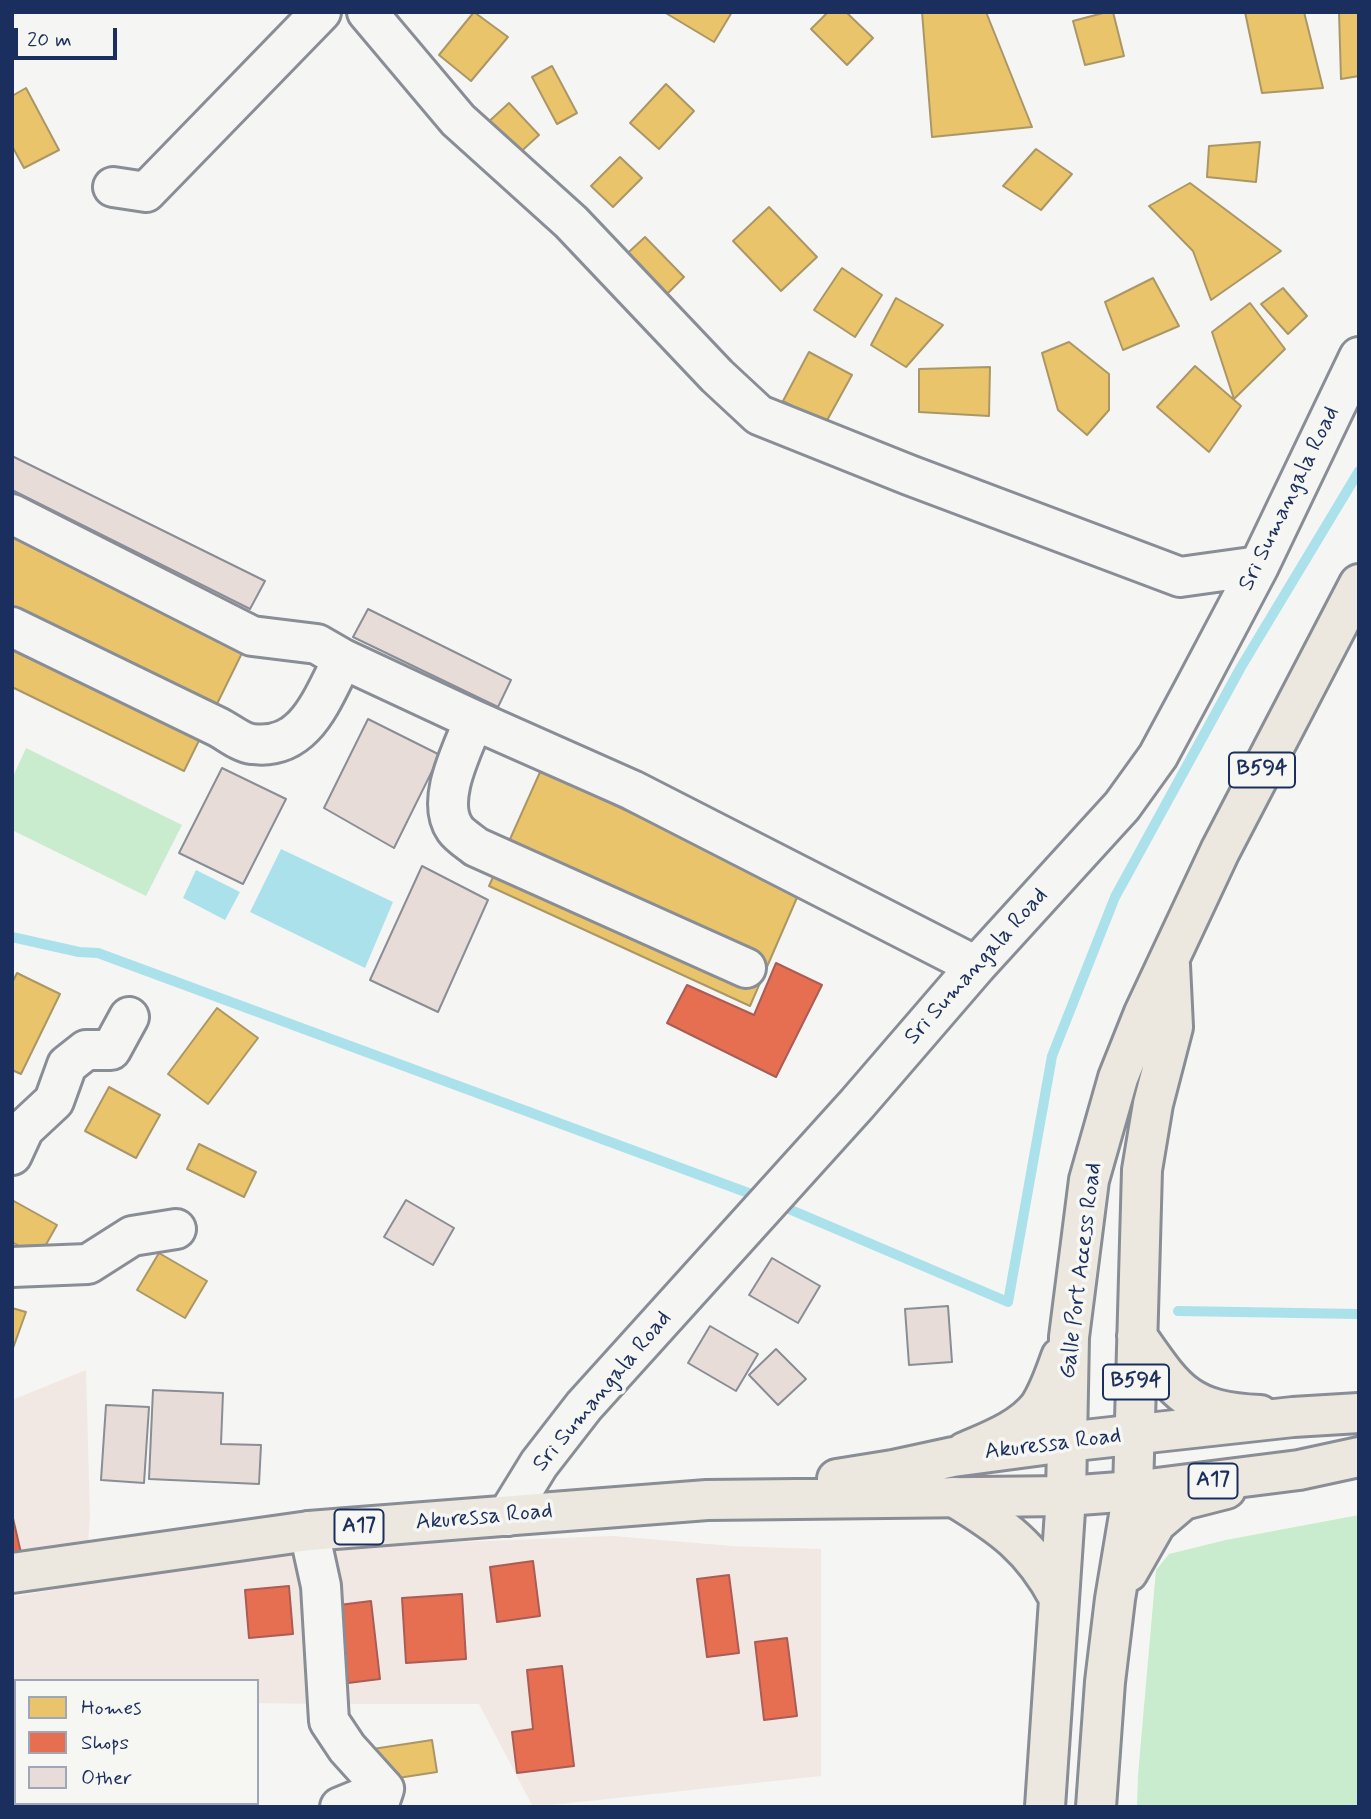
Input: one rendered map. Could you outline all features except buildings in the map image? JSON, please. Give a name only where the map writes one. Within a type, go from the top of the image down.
[{"type":"main road","name":"Galle Port Access Road","points":[[1045,1807],[1066,1496],[1069,1337],[1089,1180],[1118,1078],[1144,1013],[1220,851],[1359,584]]},
{"type":"main road","name":"Galle Port Access Road","points":[[1096,1807],[1105,1682],[1133,1490],[1142,1170],[1153,1104],[1172,1027],[1170,959]]},
{"type":"main road","points":[[1137,1336],[1170,1383],[1196,1402],[1228,1414],[1293,1417]]},
{"type":"main road","points":[[953,1457],[1005,1434],[1038,1408],[1052,1382],[1069,1337]]},
{"type":"main road","name":"Akuressa Road","points":[[707,1500],[893,1471],[953,1457],[1293,1417],[1359,1413]]},
{"type":"main road","name":"Akuressa Road","points":[[12,1573],[309,1531],[707,1500],[1066,1496],[1299,1471],[1359,1457]]},
{"type":"main road","points":[[1115,1599],[1156,1523],[1183,1500],[1299,1471]]},
{"type":"main road","points":[[954,1497],[1018,1540],[1046,1575],[1059,1598]]},
{"type":"street","points":[[113,187],[146,192],[321,12]]},
{"type":"street","points":[[367,12],[458,120],[571,222],[717,376],[759,415],[909,475],[1180,577],[1258,566]]},
{"type":"street","name":"Sri Sumangala Road","points":[[507,1516],[538,1464],[584,1406],[686,1296],[976,966],[1122,806],[1158,756],[1258,566],[1359,357]]},
{"type":"street","points":[[12,514],[252,636],[317,644],[343,659],[474,720],[632,790],[976,966]]},
{"type":"street","points":[[12,627],[250,744],[278,743],[300,732],[317,708],[343,659]]},
{"type":"street","points":[[474,720],[450,782],[448,804],[455,829],[476,847],[746,968]]},
{"type":"street","points":[[12,1155],[24,1129],[54,1101],[67,1065],[86,1050],[111,1050],[129,1017]]},
{"type":"street","points":[[12,1267],[88,1264],[132,1236],[176,1229]]},
{"type":"street","points":[[309,1531],[321,1586],[329,1721],[381,1798],[340,1807]]},
{"type":"shaded area","points":[[86,1370],[90,1516],[88,1544],[12,1560],[12,1400]]},
{"type":"shaded area","points":[[612,1536],[732,1546],[821,1549],[821,1776],[533,1807],[479,1704],[340,1704],[334,1547]]},
{"type":"shaded area","points":[[303,1551],[316,1704],[259,1703],[259,1679],[14,1679],[14,1805],[173,1807],[12,1807],[12,1597],[142,1574]]},
{"type":"green space","points":[[26,748],[182,825],[146,896],[12,830],[12,779]]},
{"type":"green space","points":[[1359,1515],[1359,1807],[1137,1807],[1156,1570],[1169,1554],[1226,1540]]},
{"type":"water","points":[[281,849],[393,902],[365,968],[250,912]]},
{"type":"water","points":[[196,870],[240,892],[225,920],[183,898]]},
{"type":"waterway","points":[[777,1204],[1008,1302],[1052,1056],[1115,897],[1241,667],[1359,471]]},
{"type":"waterway","points":[[12,937],[79,952],[98,953],[762,1198]]},
{"type":"waterway","points":[[1178,1311],[1359,1314]]}]
